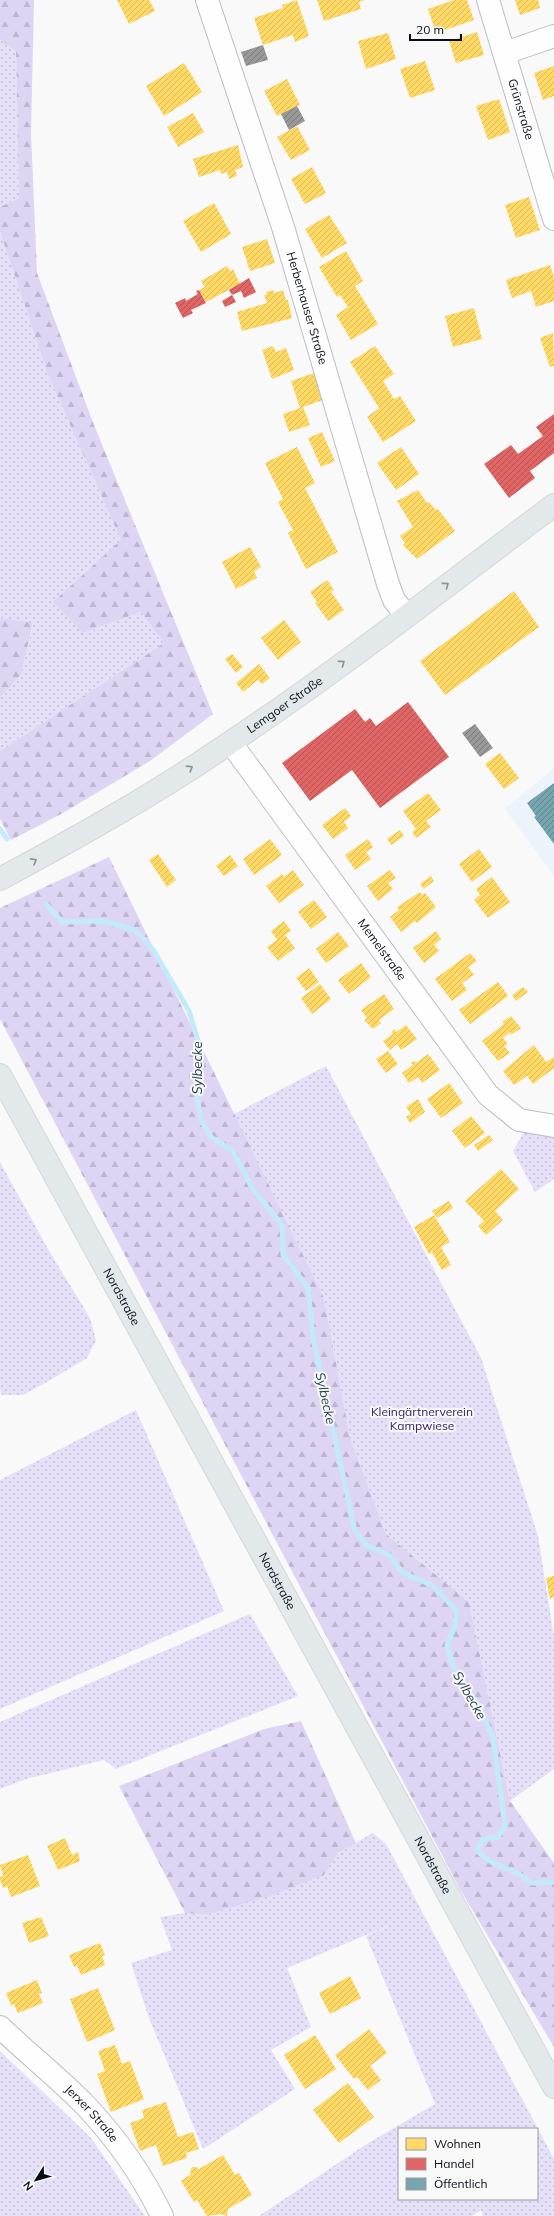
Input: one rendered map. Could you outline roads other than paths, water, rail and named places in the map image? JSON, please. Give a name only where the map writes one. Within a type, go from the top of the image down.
[{"type":"main road","name":"Lemgoer Straße","points":[[0,880],[158,789],[231,743],[554,506]]},
{"type":"main road","name":"Nordstraße","points":[[0,1075],[554,2087]]},
{"type":"street","name":"Herberhauser Straße","points":[[207,0],[283,227],[388,584],[394,600],[406,615]]},
{"type":"street","name":"Grünstraße","points":[[488,0],[554,219]]},
{"type":"street","points":[[505,53],[554,36]]},
{"type":"street","name":"Memelstraße","points":[[231,743],[488,1095],[519,1120],[554,1126]]},
{"type":"street","name":"Jerxer Straße","points":[[0,2027],[86,2106],[128,2158],[148,2187],[162,2216]]},
{"type":"waterway","name":"Sylbecke","points":[[0,829],[7,839]]},
{"type":"waterway","name":"Sylbecke","points":[[46,904],[62,922],[103,921],[135,930],[154,951],[189,1011],[199,1044],[196,1093],[202,1122],[211,1137],[233,1151],[252,1188],[282,1225],[283,1255],[308,1288],[313,1338],[355,1531],[366,1545],[389,1555],[403,1573],[432,1585],[457,1611],[455,1626],[447,1645],[453,1666],[480,1708],[493,1738],[505,1826],[498,1837],[483,1839],[477,1850],[489,1860],[518,1874],[531,1883],[554,1882]]},
{"type":"park label","name":"Kleingärtnerverein Kampwiese","points":[[422,1419]]}]
